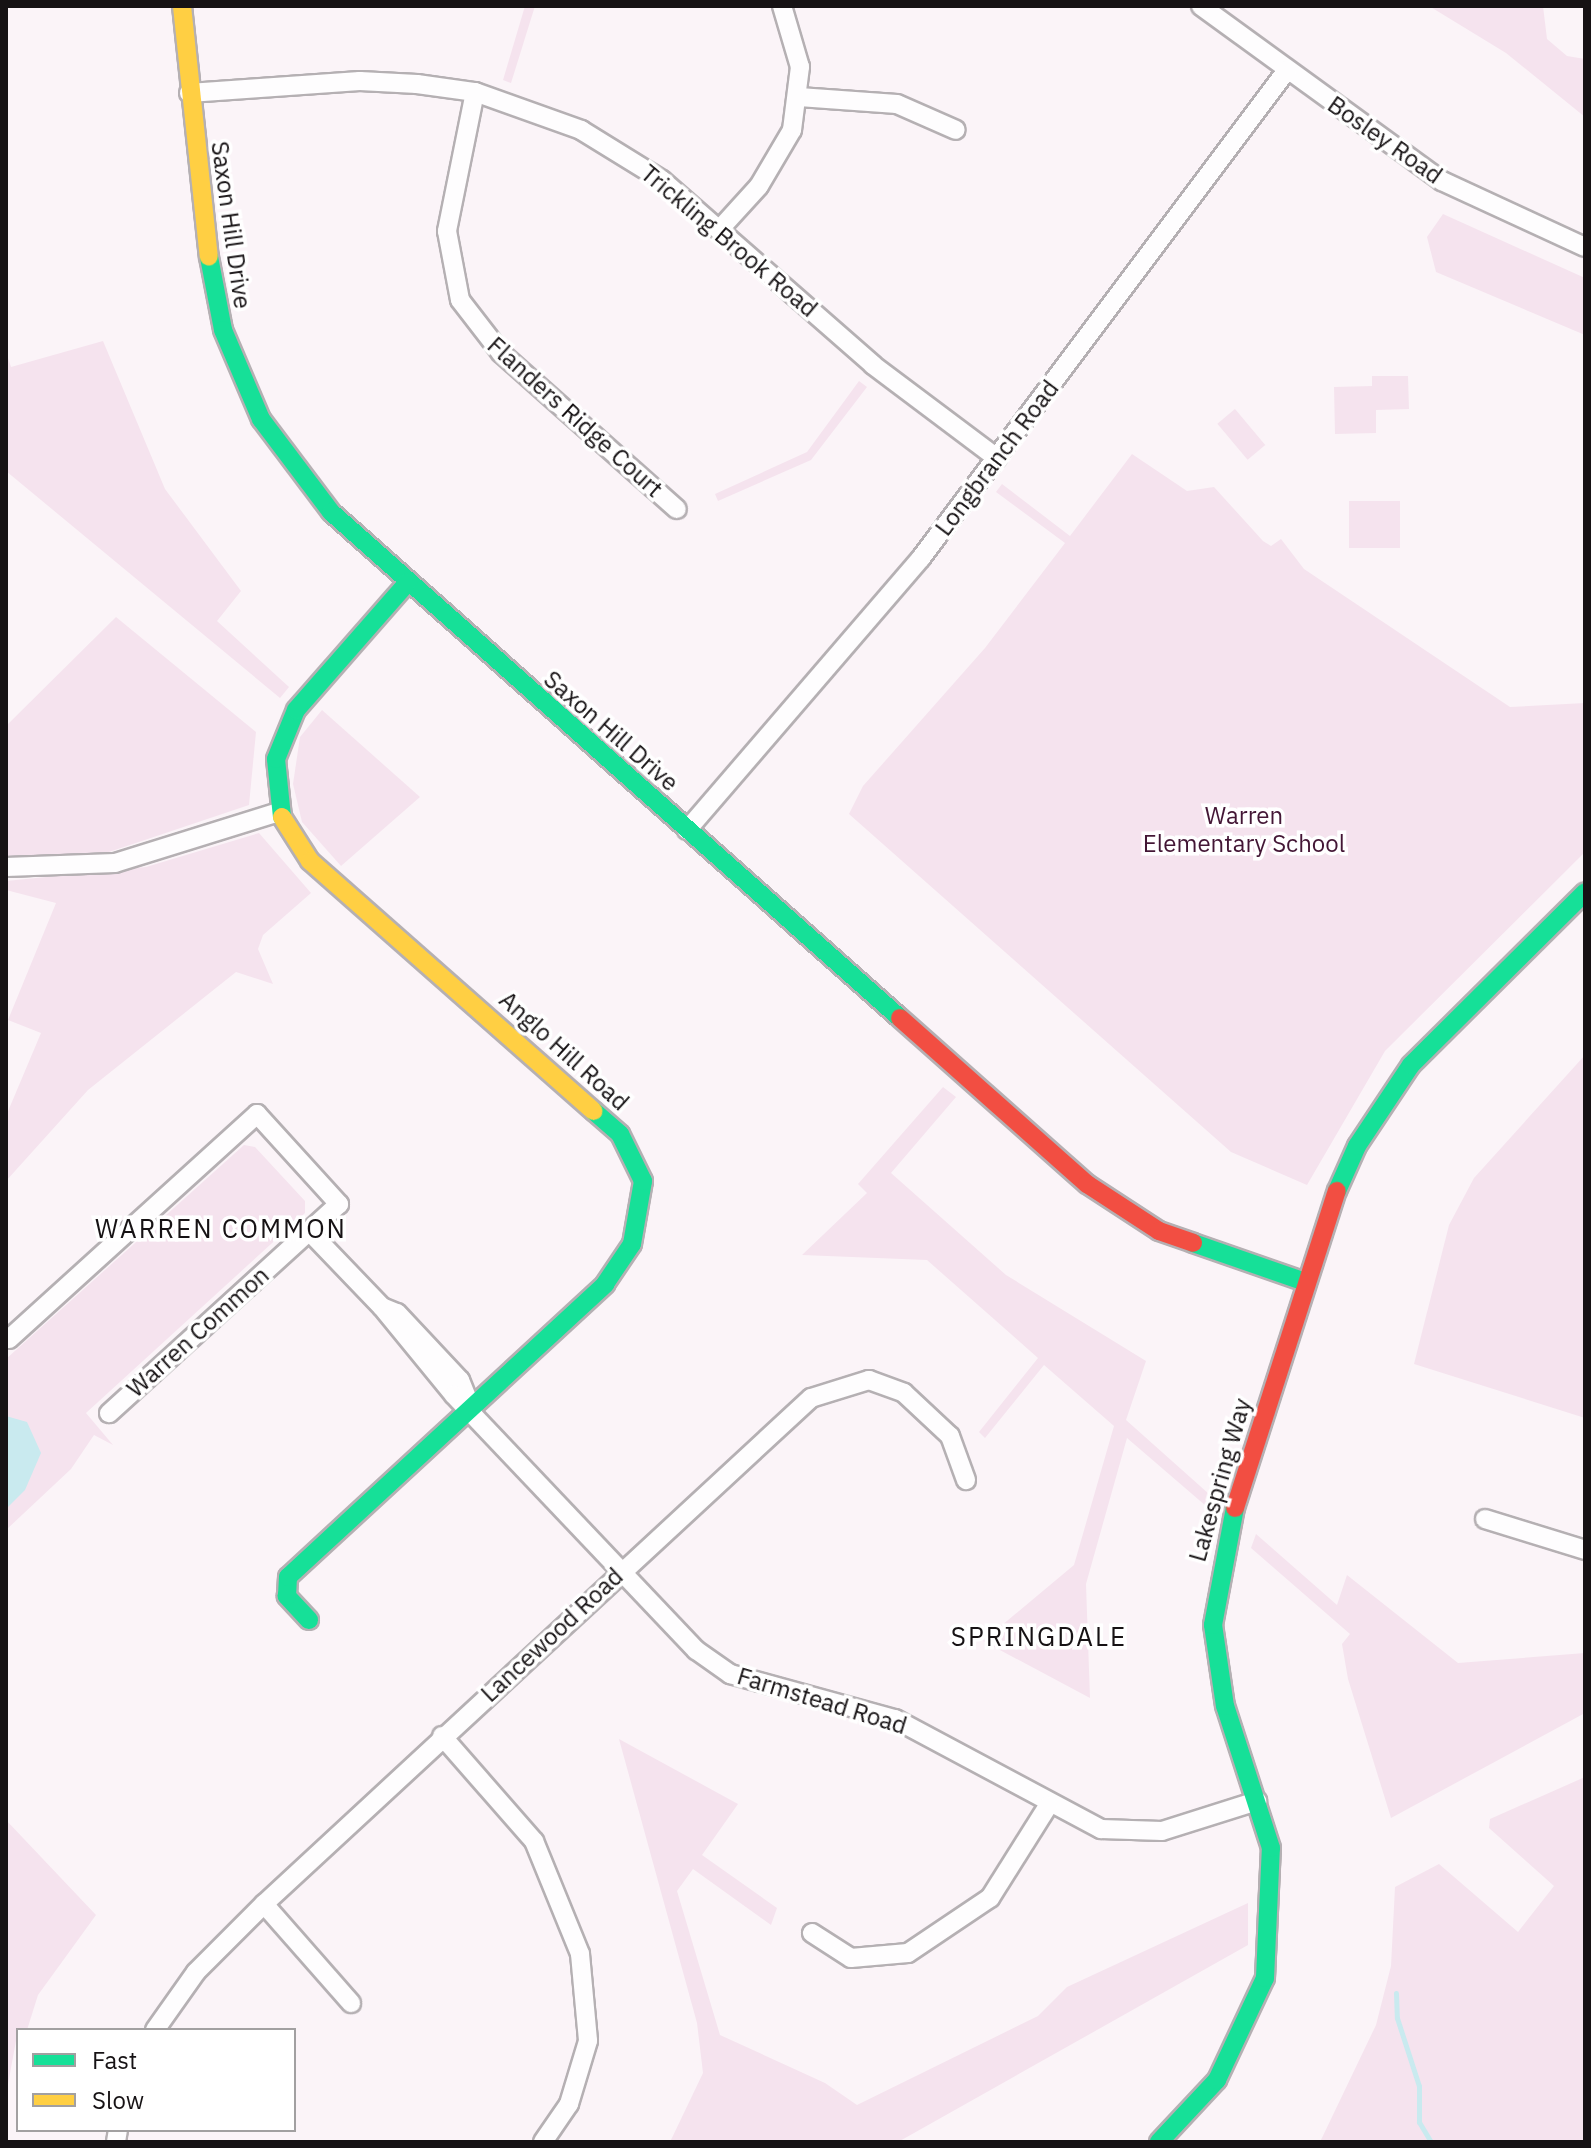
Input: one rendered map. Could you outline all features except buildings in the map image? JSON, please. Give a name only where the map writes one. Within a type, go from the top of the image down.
[{"type":"street","name":"Saxon Hill Drive","points":[[182,6],[211,287],[239,375],[286,460],[407,583],[1124,1211],[1200,1250],[1303,1281]]},
{"type":"street","points":[[719,230],[778,160],[799,97],[800,67],[782,6]]},
{"type":"street","name":"Bosley Road","points":[[1201,6],[1442,181],[1585,247]]},
{"type":"street","name":"Longbranch Road","points":[[687,830],[889,597],[997,458],[1287,70]]},
{"type":"street","name":"Trickling Brook Road","points":[[189,93],[360,81],[475,92],[536,111],[624,154],[719,230],[873,365],[997,458]]},
{"type":"street","name":"Flanders Ridge Court","points":[[475,92],[447,231],[460,300],[501,353],[677,509]]},
{"type":"street","points":[[799,97],[897,104],[956,130]]},
{"type":"street","name":"Anglo Hill Road","points":[[309,1620],[287,1596],[288,1577],[621,1265],[638,1225],[643,1181],[620,1134],[598,1111],[310,861],[279,812],[274,786],[282,735],[311,690],[407,583]]},
{"type":"street","points":[[6,867],[115,863],[279,812]]},
{"type":"street","name":"Lakespring Way","points":[[1159,2142],[1217,2080],[1265,1978],[1273,1892],[1257,1801],[1216,1669],[1216,1579],[1303,1281],[1334,1193],[1380,1107],[1443,1028],[1585,892]]},
{"type":"street","name":"Warren Common","points":[[9,1339],[257,1114],[339,1204],[109,1413]]},
{"type":"street","name":"Farmstead Road","points":[[309,1231],[382,1307],[385,1319],[470,1405],[696,1650],[730,1674],[895,1719],[1048,1806],[1129,1832],[1200,1823],[1257,1801]]},
{"type":"street","name":"Lancewood Road","points":[[156,2028],[196,1972],[264,1904],[442,1736],[811,1398],[848,1382],[887,1385],[934,1416],[962,1458],[966,1480]]},
{"type":"street","points":[[1485,1519],[1585,1550]]},
{"type":"street","points":[[442,1736],[534,1841],[580,1954],[588,2041],[569,2104],[543,2142]]},
{"type":"street","points":[[812,1933],[851,1958],[908,1953],[990,1898],[1048,1806]]},
{"type":"street","points":[[264,1904],[351,2003]]},
{"type":"green space","points":[[525,6],[535,6],[511,83],[503,80]]},
{"type":"green space","points":[[1429,6],[1543,6],[1547,39],[1567,56],[1585,59],[1585,117],[1506,53]]},
{"type":"green space","points":[[1443,214],[1585,278],[1585,335],[1436,272],[1427,237]]},
{"type":"green space","points":[[103,341],[165,489],[241,591],[217,621],[289,687],[280,698],[6,471],[6,352],[11,367]]},
{"type":"green space","points":[[1372,376],[1408,376],[1409,409],[1376,410],[1376,433],[1335,434],[1334,387],[1372,386]]},
{"type":"green space","points":[[859,381],[867,387],[811,460],[718,501],[715,494],[807,452]]},
{"type":"green space","points":[[1235,409],[1265,445],[1248,460],[1217,424]]},
{"type":"green space","name":"Warren Elementary School","points":[[1132,454],[1187,491],[1214,487],[1263,541],[1271,546],[1281,539],[1304,569],[1510,707],[1585,703],[1585,852],[1385,1051],[1307,1185],[1231,1152],[849,814],[863,786],[985,648],[1065,543],[996,492],[1002,484],[1070,536]]},
{"type":"green space","points":[[1349,501],[1400,501],[1400,548],[1349,548]]},
{"type":"green space","points":[[116,617],[256,732],[249,805],[103,854],[6,856],[6,726]]},
{"type":"green space","points":[[322,710],[420,797],[341,866],[302,822],[293,784],[300,737]]},
{"type":"green space","points":[[259,833],[311,893],[263,935],[258,949],[273,984],[236,972],[88,1090],[6,1181],[6,1116],[41,1033],[8,1020],[56,903],[6,890],[6,881],[146,867]]},
{"type":"green space","points":[[1585,1055],[1585,1418],[1414,1364],[1449,1225],[1474,1178]]},
{"type":"green space","points":[[943,1087],[956,1097],[891,1173],[1006,1275],[1146,1361],[1126,1420],[1209,1494],[1206,1506],[1127,1438],[1086,1584],[1090,1698],[983,1641],[1074,1565],[1114,1426],[1044,1365],[985,1438],[979,1432],[1038,1358],[927,1260],[802,1255],[867,1193],[858,1184]]},
{"type":"green space","points":[[244,1145],[255,1147],[305,1201],[305,1213],[86,1413],[113,1445],[94,1435],[71,1469],[6,1530],[6,1359]]},
{"type":"green space","points":[[1256,1534],[1337,1605],[1347,1575],[1458,1663],[1585,1653],[1585,1713],[1391,1818],[1348,1679],[1342,1644],[1350,1634],[1251,1548]]},
{"type":"green space","points":[[619,1739],[738,1804],[702,1855],[777,1908],[771,1925],[693,1869],[677,1891],[720,2035],[825,2083],[857,2105],[1038,2016],[1067,1987],[1248,1903],[1248,1945],[898,2142],[670,2142],[703,2073],[697,2023]]},
{"type":"green space","points":[[1585,1777],[1585,2142],[1320,2142],[1376,2025],[1391,1966],[1395,1887],[1439,1864],[1518,1932],[1554,1886],[1489,1828],[1490,1819]]},
{"type":"green space","points":[[6,1820],[96,1915],[38,1995],[28,2028],[16,2028],[6,2095]]},
{"type":"water","points":[[6,1416],[27,1422],[41,1453],[25,1490],[6,1509]]},
{"type":"waterway","points":[[1396,1993],[1397,2018],[1419,2086],[1419,2122],[1431,2142]]},
{"type":"traffic: fast","points":[[209,257],[223,330],[261,419],[331,512],[900,1018]]},
{"type":"traffic: fast","points":[[282,817],[276,759],[296,710],[407,583]]},
{"type":"traffic: fast","points":[[1337,1191],[1357,1146],[1411,1065],[1585,892]]},
{"type":"traffic: fast","points":[[309,1620],[287,1596],[288,1577],[605,1284],[632,1244],[643,1181],[620,1134],[594,1111]]},
{"type":"traffic: fast","points":[[1193,1243],[1303,1281]]},
{"type":"traffic: fast","points":[[1159,2142],[1217,2080],[1265,1978],[1271,1848],[1225,1706],[1213,1625],[1235,1508]]},
{"type":"traffic: slow","points":[[182,6],[209,257]]},
{"type":"traffic: slow","points":[[282,817],[310,861],[594,1111]]},
{"type":"traffic: jam","points":[[900,1018],[1087,1184],[1159,1231],[1193,1243]]},
{"type":"traffic: jam","points":[[1235,1508],[1337,1191]]},
{"type":"district","name":"WARREN COMMON","points":[[221,1229]]},
{"type":"district","name":"SPRINGDALE","points":[[1039,1637]]}]
